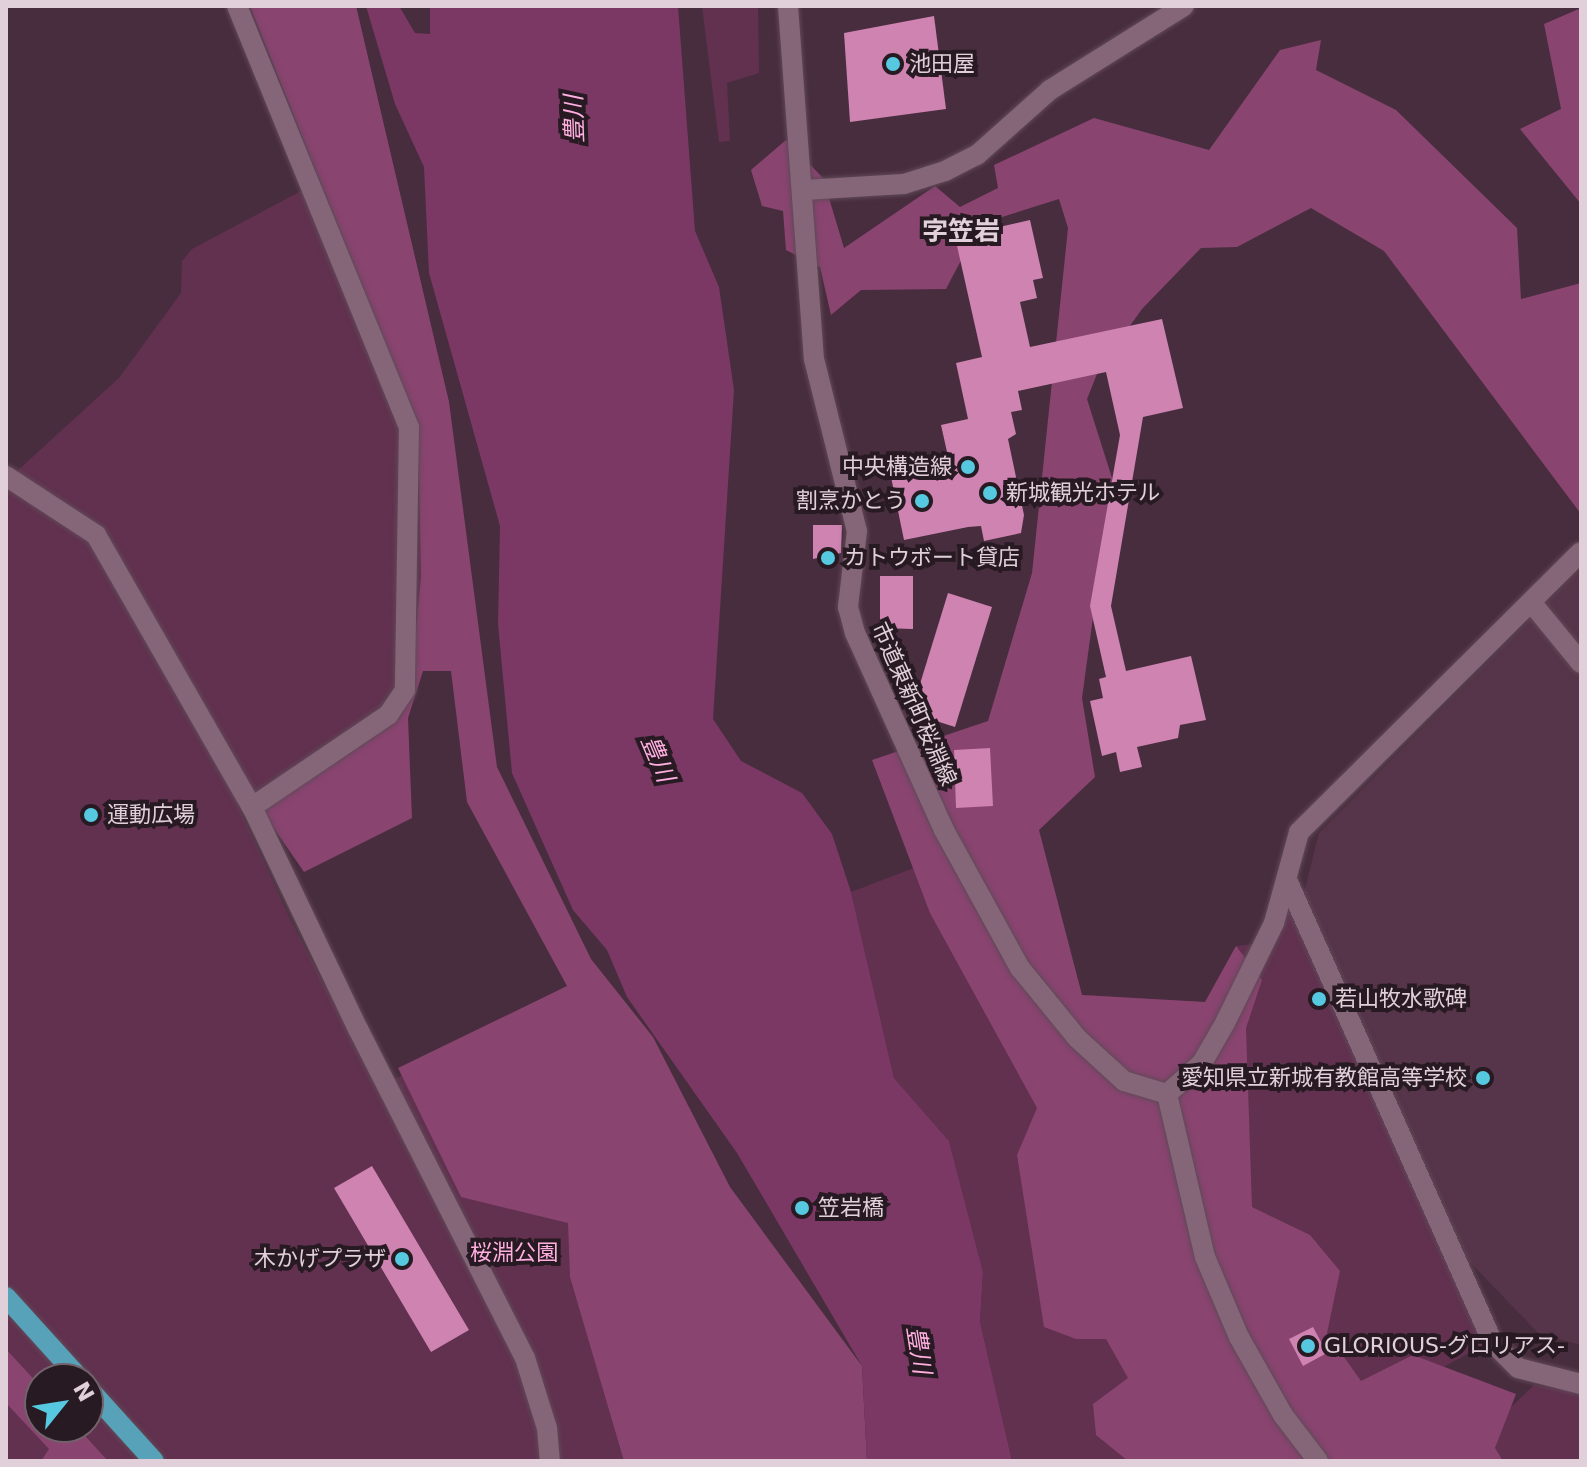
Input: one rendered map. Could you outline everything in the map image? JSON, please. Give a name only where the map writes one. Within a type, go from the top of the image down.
[{"type":"main road","points":[[6,1297],[66,1363]]},
{"type":"main road","points":[[104,1406],[154,1461]]},
{"type":"street","points":[[237,6],[409,427],[405,690],[388,715],[252,807]]},
{"type":"street","name":"市道東新町桜淵線","points":[[788,6],[804,190],[814,359],[857,531],[848,607],[855,633],[944,830],[1020,968],[1077,1038],[1124,1081],[1167,1094]]},
{"type":"street","points":[[804,190],[904,184],[945,171],[977,155],[1050,90],[1184,6]]},
{"type":"street","points":[[6,476],[96,535],[252,807],[358,1029],[525,1358],[547,1428],[550,1461]]},
{"type":"street","points":[[1318,1461],[1283,1415],[1239,1337],[1205,1257],[1167,1094],[1202,1063],[1265,943],[1288,882],[1299,832],[1581,552]]},
{"type":"street","points":[[1531,602],[1581,663]]},
{"type":"street","points":[[1288,882],[1493,1343],[1518,1368],[1581,1384]]},
{"type":"shaded area","points":[[250,6],[356,6],[449,402],[497,767],[591,959],[653,1037],[730,1187],[862,1366],[867,1461],[624,1461],[570,1277],[568,1223],[461,1197],[398,1068],[567,986],[467,802],[451,671],[423,671],[408,718],[412,818],[304,872],[264,814],[267,795],[392,717],[411,678],[421,577],[418,427]]},
{"type":"shaded area","points":[[1581,8],[1581,204],[1520,129],[1561,109],[1544,24]]},
{"type":"shaded area","points":[[1321,40],[1316,70],[1396,110],[1517,228],[1521,299],[1581,283],[1581,514],[1384,251],[1311,208],[1237,247],[1201,248],[1142,309],[1099,369],[1087,399],[1112,478],[1082,698],[1095,777],[1039,830],[1082,995],[1205,1002],[1236,946],[1262,980],[1246,1028],[1252,1207],[1310,1235],[1340,1271],[1327,1333],[1361,1381],[1413,1355],[1516,1394],[1495,1448],[1503,1461],[1128,1461],[1096,1435],[1093,1404],[1128,1378],[1106,1339],[1076,1339],[1044,1327],[1017,1155],[1037,1108],[930,913],[872,760],[988,721],[1032,573],[1068,228],[1059,199],[980,224],[946,289],[861,290],[831,315],[820,267],[786,250],[783,211],[762,206],[751,170],[786,140],[823,178],[844,248],[935,186],[960,207],[998,188],[994,165],[1094,118],[1209,150],[1280,50]]},
{"type":"shaded area","name":"愛知県立新城有教館高等学校","points":[[1581,568],[1581,1345],[1539,1334],[1468,1260],[1303,897],[1319,833]]},
{"type":"shaded area","points":[[6,1349],[24,1369],[24,1422],[6,1403]]},
{"type":"shaded area","points":[[43,1443],[92,1443],[108,1461],[41,1461],[49,1449]]},
{"type":"green space","name":"桜淵公園","points":[[247,6],[356,6],[449,402],[475,612],[385,711],[237,803],[290,919],[378,1087],[578,990],[843,1461],[6,1461],[6,481],[119,378],[181,293],[182,261],[192,249],[316,183]]},
{"type":"green space","points":[[702,6],[758,6],[759,73],[727,83],[730,141],[719,142]]},
{"type":"green space","points":[[1034,832],[1082,995],[1205,1002],[1236,946],[1265,943],[1289,896],[1483,1345],[1406,1388],[1479,1438],[1534,1385],[1581,1392],[1581,1461],[1012,1461],[980,1322],[983,1272],[949,1141],[894,1078],[851,892],[948,855]]},
{"type":"water","name":"豊川","points":[[366,6],[399,6],[415,33],[430,34],[430,6],[678,6],[695,231],[719,287],[734,390],[713,719],[741,761],[802,793],[832,834],[851,892],[894,1078],[949,1141],[983,1272],[980,1322],[1012,1461],[867,1461],[862,1366],[737,1153],[627,997],[607,950],[573,910],[512,773],[498,624],[500,526],[429,273],[424,167],[395,104]]},
{"type":"building","points":[[934,16],[946,109],[850,122],[844,33]]},
{"type":"building","name":"新城観光ホテル","points":[[1030,220],[1043,278],[1033,280],[1037,298],[1020,302],[1030,347],[1162,319],[1183,408],[1143,417],[1111,606],[1126,671],[1191,656],[1206,720],[1180,725],[1178,738],[1137,747],[1142,767],[1120,772],[1116,752],[1102,756],[1090,701],[1103,698],[1099,679],[1106,677],[1090,606],[1120,435],[1106,372],[1018,391],[1022,410],[1011,412],[1016,434],[1008,439],[1024,515],[1021,533],[984,541],[981,526],[904,540],[890,472],[949,461],[941,425],[968,419],[956,363],[982,357],[955,237]]},
{"type":"building","points":[[813,525],[842,525],[841,553],[813,559]]},
{"type":"building","points":[[880,576],[913,576],[913,629],[880,628]]},
{"type":"building","points":[[948,593],[992,607],[955,727],[911,713]]},
{"type":"building","points":[[990,748],[993,806],[956,808],[954,750]]},
{"type":"building","name":"木かげプラザ","points":[[372,1166],[469,1330],[431,1352],[334,1188]]},
{"type":"building","name":"GLORIOUS-グロリアス-","points":[[1313,1327],[1327,1353],[1303,1366],[1289,1339]]},
{"type":"place","name":"池田屋","points":[[893,64]]},
{"type":"place","name":"中央構造線","points":[[968,467]]},
{"type":"place","name":"新城観光ホテル","points":[[990,493]]},
{"type":"place","name":"割烹かとう","points":[[922,501]]},
{"type":"place","name":"カトウボート貸店","points":[[828,558]]},
{"type":"place","name":"運動広場","points":[[91,815]]},
{"type":"place","name":"若山牧水歌碑","points":[[1319,999]]},
{"type":"place","name":"愛知県立新城有教館高等学校","points":[[1483,1078]]},
{"type":"place","name":"笠岩橋","points":[[802,1208]]},
{"type":"place","name":"木かげプラザ","points":[[402,1259]]},
{"type":"place","name":"GLORIOUS-グロリアス-","points":[[1308,1346]]},
{"type":"district","name":"字笠岩","points":[[961,232]]}]
